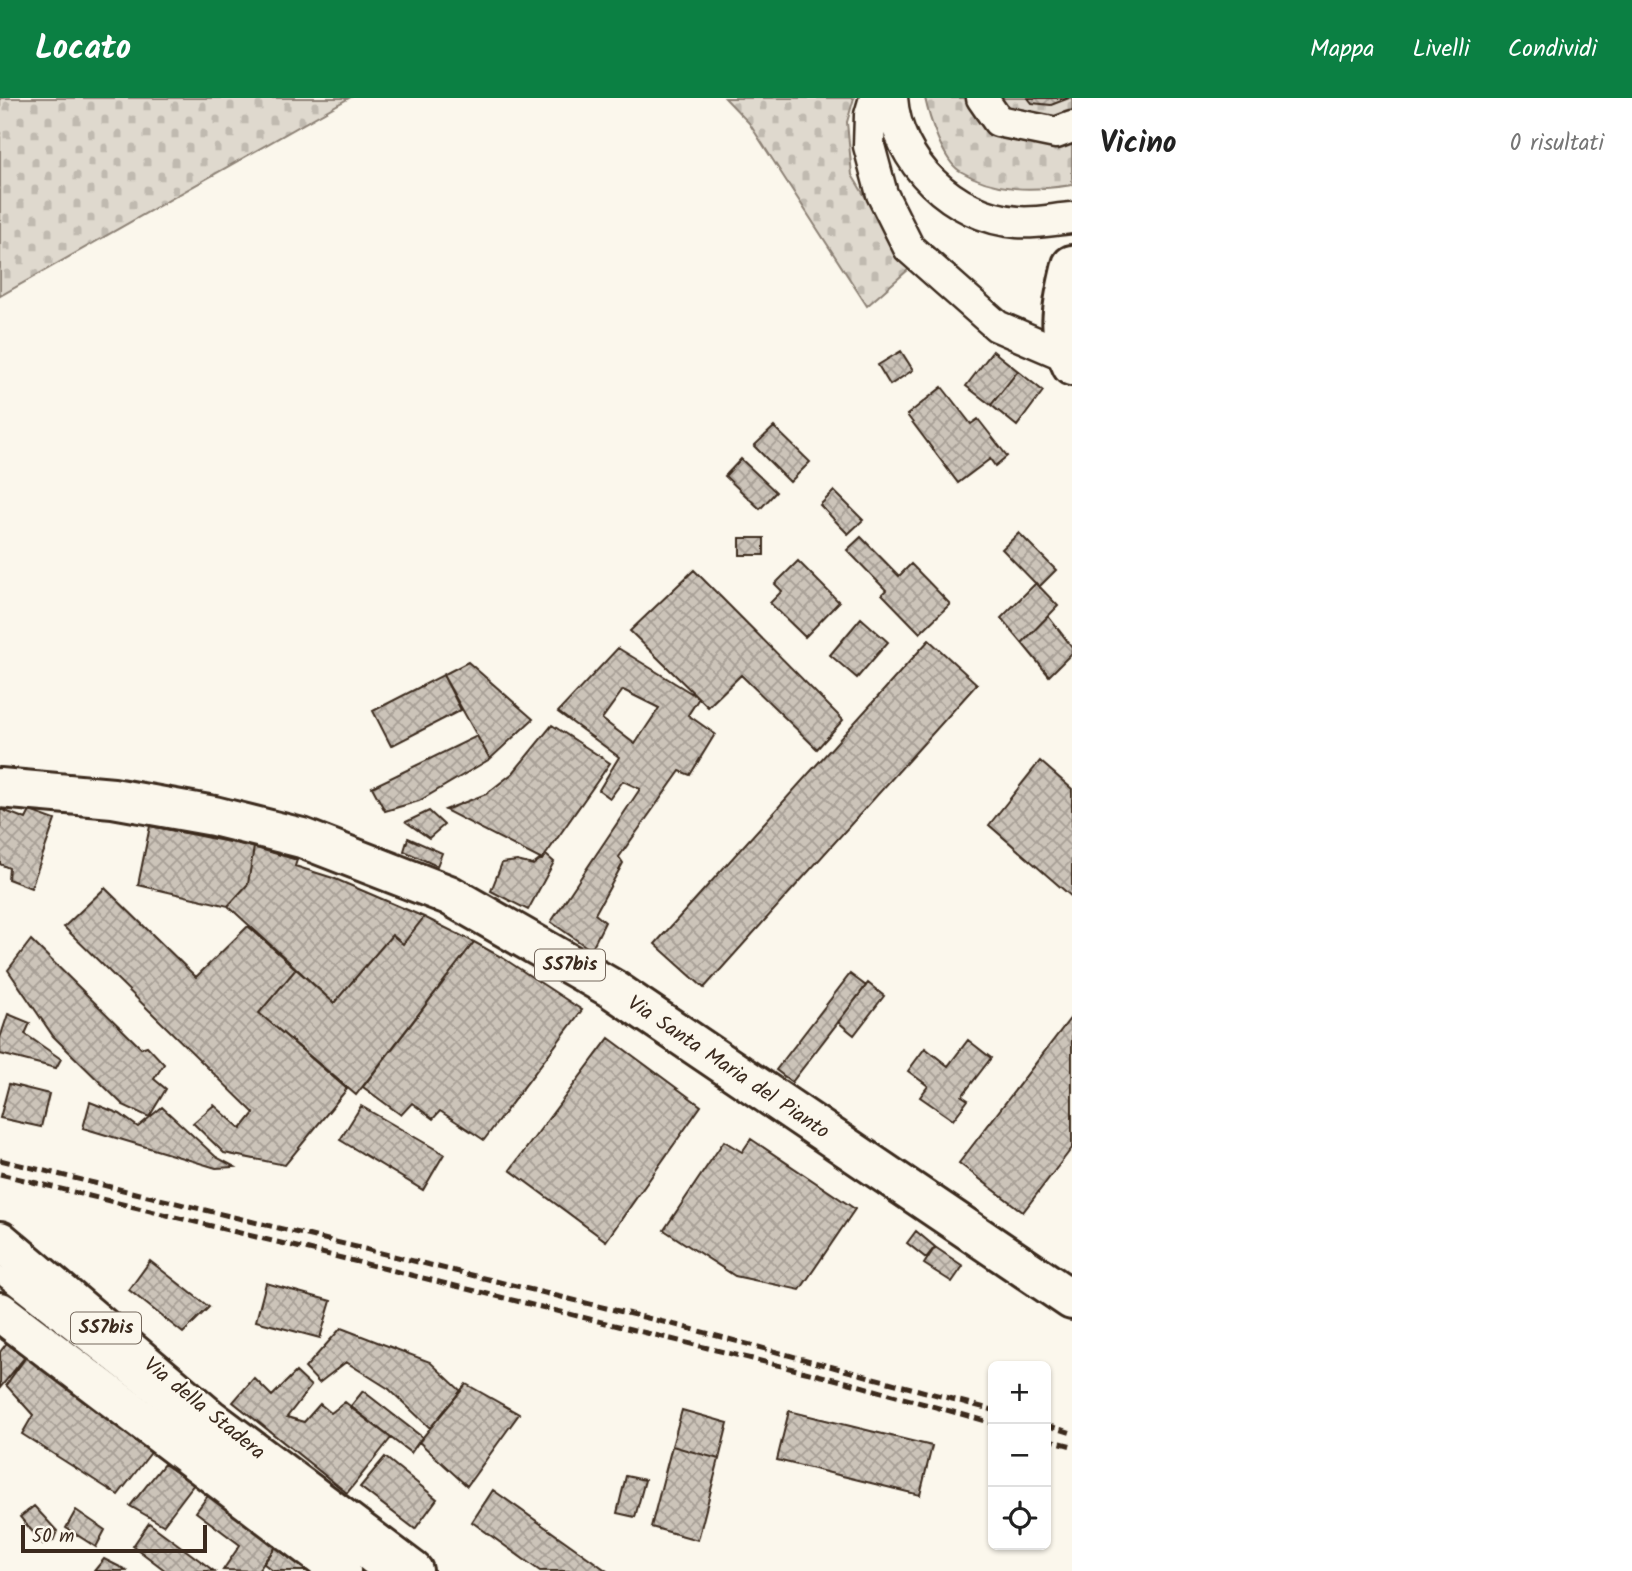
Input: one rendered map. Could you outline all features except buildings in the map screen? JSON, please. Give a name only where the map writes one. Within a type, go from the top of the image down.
[{"type":"main road","points":[[1069,361],[1061,309],[1072,265]]},
{"type":"main road","name":"Via Santa Maria del Pianto","points":[[0,788],[113,798],[214,816],[302,838],[449,895],[611,988],[1072,1300]]},
{"type":"main road","name":"Via della Stadera","points":[[0,1241],[209,1418],[413,1571]]},
{"type":"main road","name":"Via della Stadera","points":[[0,1312],[341,1571]]},
{"type":"street","points":[[875,98],[870,115],[869,146],[882,194],[909,248],[997,326],[1069,361]]},
{"type":"street","points":[[892,98],[902,136],[921,173],[967,210],[1018,222],[1072,218]]},
{"type":"street","points":[[982,98],[998,121],[1056,133],[1072,127]]},
{"type":"street","points":[[882,194],[892,176],[904,171],[921,173]]},
{"type":"lane","points":[[0,1275],[162,1405],[377,1571]]},
{"type":"lane","points":[[162,1405],[209,1418]]},
{"type":"lane","points":[[162,1405],[189,1453]]},
{"type":"green space","points":[[0,98],[349,98],[0,296]]},
{"type":"green space","points":[[725,98],[854,98],[847,122],[852,175],[909,269],[867,306],[749,123]]},
{"type":"green space","points":[[925,98],[1072,98],[1072,185],[1015,188],[987,183],[960,171],[943,149],[933,127]]},
{"type":"railway","points":[[0,1160],[680,1326],[988,1409]]},
{"type":"railway","points":[[0,1174],[846,1382],[988,1422]]},
{"type":"railway","points":[[1051,1427],[1072,1433]]},
{"type":"railway","points":[[1051,1440],[1072,1446]]}]
